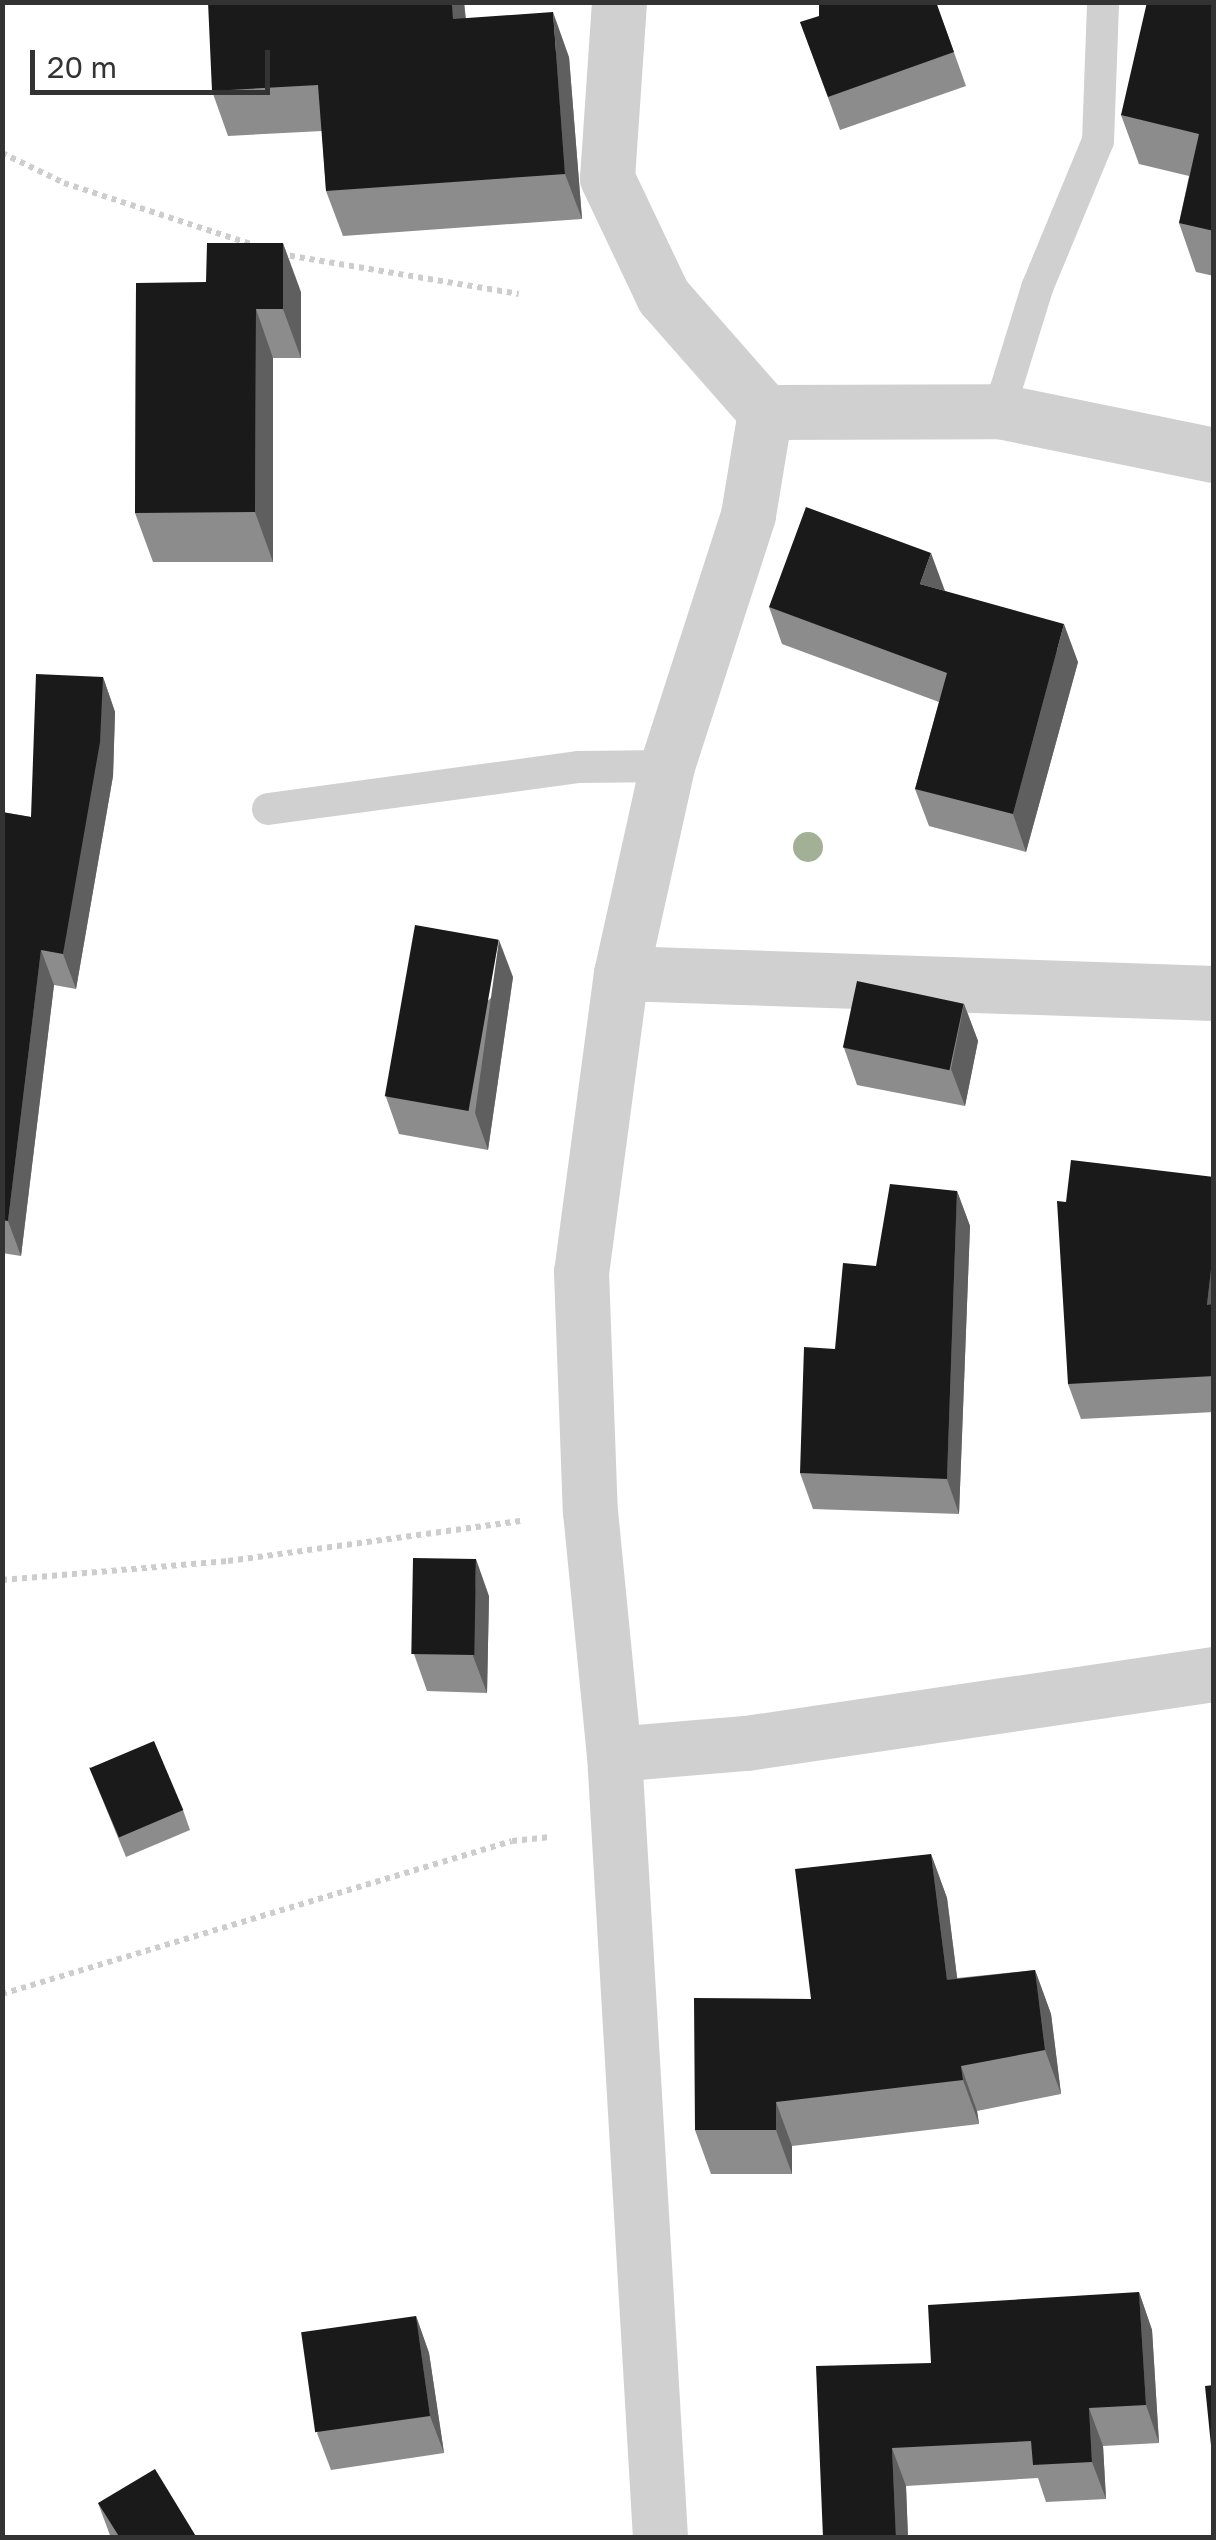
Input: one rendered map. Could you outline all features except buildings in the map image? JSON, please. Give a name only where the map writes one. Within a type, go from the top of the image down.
[{"type":"street","points":[[619,2],[607,178],[663,296],[765,412],[999,411],[1214,455]]},
{"type":"street","points":[[660,2538],[614,1754],[590,1511],[581,1271],[620,973],[667,766],[748,515],[765,412]]},
{"type":"street","points":[[620,973],[1214,994]]},
{"type":"street","points":[[614,1754],[746,1742],[1214,1674]]},
{"type":"lane","points":[[999,411],[1037,288],[1098,140],[1103,2]]},
{"type":"lane","points":[[268,809],[578,767],[667,766]]},
{"type":"path","points":[[2,153],[64,184],[283,255],[519,294]]},
{"type":"path","points":[[2,1580],[228,1561],[590,1511]]},
{"type":"path","points":[[2,1994],[512,1841],[618,1828]]}]
